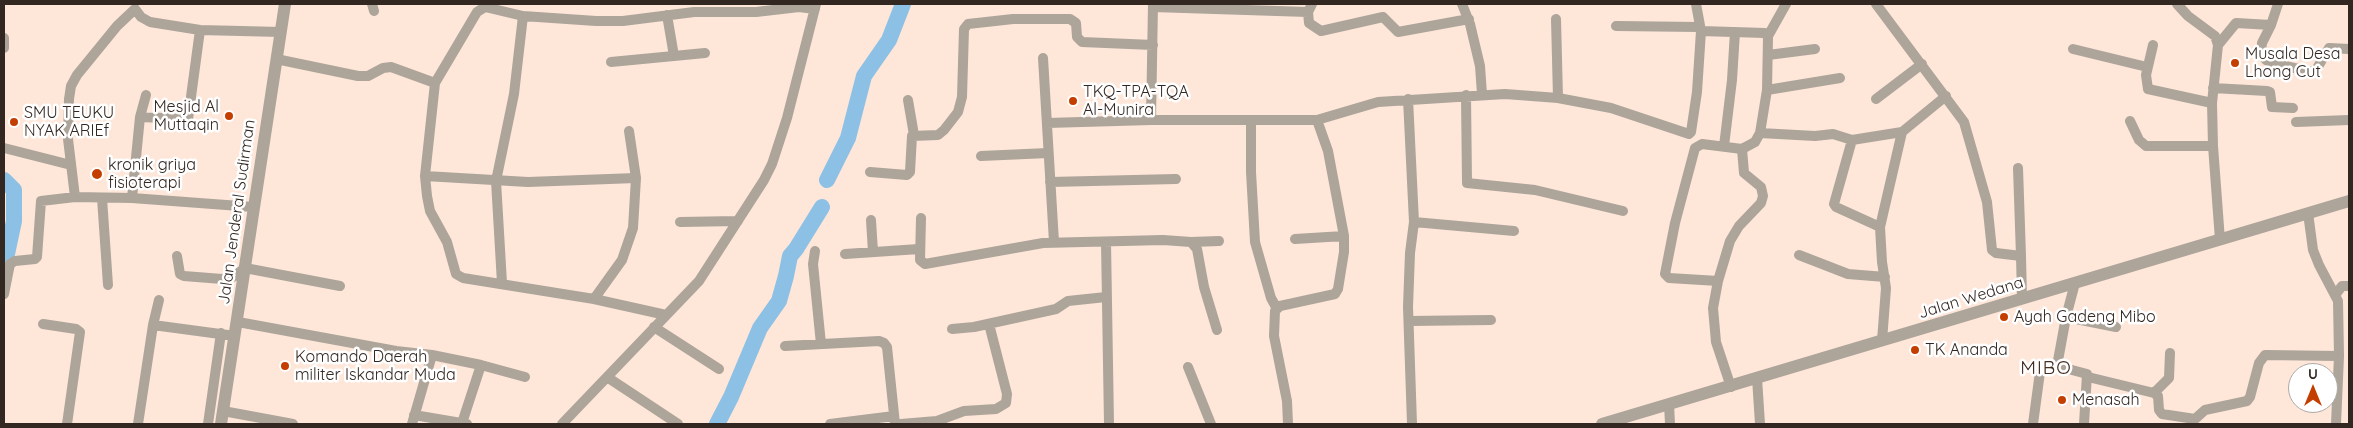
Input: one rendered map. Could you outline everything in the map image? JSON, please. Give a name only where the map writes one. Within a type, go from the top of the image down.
[{"type":"street","name":"Jalan Jenderal Sudirman","points":[[222,418],[285,4]]},
{"type":"street","points":[[1462,4],[1468,19],[1480,66],[1482,94]]},
{"type":"street","points":[[1696,4],[1700,29],[1697,92],[1691,132],[1699,145]]},
{"type":"street","points":[[1718,281],[1669,278],[1665,274],[1675,223],[1695,148],[1699,145],[1742,149],[1753,144],[1760,133],[1767,90],[1768,36],[1786,4]]},
{"type":"street","points":[[1876,4],[1964,122],[1972,144],[1987,202],[1992,250],[1996,253],[2021,256]]},
{"type":"street","points":[[2178,4],[2188,16],[2215,36],[2218,45],[2212,103],[2213,146],[2220,240]]},
{"type":"street","points":[[2278,4],[2262,43],[2261,51],[2266,60],[2312,72],[2316,70],[2329,48],[2349,49]]},
{"type":"street","points":[[75,197],[67,115],[71,86],[77,75],[102,43],[134,6],[141,17],[150,22],[200,30],[281,32]]},
{"type":"street","points":[[562,424],[654,328],[698,281],[764,180],[775,156],[787,118],[816,6],[756,12],[694,8],[668,15],[605,21],[487,7],[479,10],[435,83],[425,176],[430,211],[447,242],[456,274],[463,278],[594,299],[666,315]]},
{"type":"street","points":[[1151,120],[1153,6],[1310,8],[1309,23],[1321,31],[1383,17],[1387,18],[1393,29],[1398,32],[1468,19]]},
{"type":"street","points":[[502,283],[496,181],[514,94],[518,11]]},
{"type":"street","points":[[668,15],[674,56]]},
{"type":"street","points":[[914,135],[938,135],[942,133],[961,107],[964,29],[968,24],[1013,19],[1070,19],[1076,23],[1078,37],[1082,42],[1153,45]]},
{"type":"street","points":[[1556,20],[1558,98]]},
{"type":"street","points":[[2218,45],[2236,23],[2271,25]]},
{"type":"street","points":[[1616,26],[1765,33],[1768,36]]},
{"type":"street","points":[[140,117],[188,119],[200,30]]},
{"type":"street","points":[[1724,146],[1732,80],[1735,32]]},
{"type":"street","points":[[4,38],[4,48]]},
{"type":"street","points":[[2153,45],[2147,67],[2146,84],[2150,90],[2212,103]]},
{"type":"street","points":[[1768,55],[1815,49]]},
{"type":"street","points":[[2073,49],[2147,67]]},
{"type":"street","points":[[611,62],[705,53]]},
{"type":"street","points":[[1043,58],[1054,242]]},
{"type":"street","points":[[276,59],[358,76],[368,76],[383,68],[391,67],[435,83]]},
{"type":"street","points":[[1876,99],[1922,64]]},
{"type":"street","points":[[1767,90],[1840,78]]},
{"type":"street","points":[[2213,88],[2268,91],[2272,107],[2293,108]]},
{"type":"street","points":[[1046,123],[1151,120],[1317,120],[1363,105],[1408,99],[1482,94],[1558,98],[1611,108],[1686,133],[1691,132]]},
{"type":"street","points":[[132,198],[140,117],[146,95]]},
{"type":"street","points":[[1466,96],[1467,183],[1535,190],[1623,211]]},
{"type":"street","points":[[1760,133],[1815,136],[1833,134],[1852,140],[1902,132],[1946,96]]},
{"type":"street","points":[[1408,99],[1414,222],[1410,253],[1409,321],[1412,424]]},
{"type":"street","points":[[870,172],[908,174],[911,138],[914,135],[908,100]]},
{"type":"street","points":[[1250,120],[1250,172],[1255,242],[1271,298],[1276,307],[1273,319],[1274,336],[1287,401],[1288,424]]},
{"type":"street","points":[[1276,307],[1335,294],[1338,289],[1344,256],[1344,236],[1328,151],[1317,120]]},
{"type":"street","points":[[2296,122],[2349,120]]},
{"type":"street","points":[[2130,121],[2141,144],[2146,146],[2213,146]]},
{"type":"street","points":[[594,299],[622,260],[628,248],[635,214],[636,178],[630,132]]},
{"type":"street","points":[[1882,341],[1886,277],[1882,262],[1880,227],[1902,132]]},
{"type":"street","points":[[1852,140],[1834,204],[1836,207],[1880,227]]},
{"type":"street","points":[[4,148],[71,165]]},
{"type":"street","points":[[1731,387],[1716,342],[1713,308],[1718,281],[1733,236],[1764,196],[1761,187],[1744,173],[1742,149]]},
{"type":"street","points":[[981,156],[1048,153]]},
{"type":"street","points":[[2018,168],[2022,299]]},
{"type":"street","points":[[425,176],[496,181],[552,182],[636,178]]},
{"type":"street","points":[[1050,182],[1176,179]]},
{"type":"street","points":[[4,294],[10,264],[16,261],[33,260],[37,257],[41,201],[75,197],[132,198],[253,207]]},
{"type":"street","points":[[102,198],[108,285]]},
{"type":"street","name":"Jalan Wedana","points":[[1602,424],[1619,422],[1669,404],[2349,201]]},
{"type":"street","points":[[2308,213],[2313,250],[2323,274],[2336,294],[2338,301],[2339,356],[2336,424]]},
{"type":"street","points":[[921,218],[919,249],[921,262],[929,264],[1019,246],[1054,242],[1219,241]]},
{"type":"street","points":[[871,220],[873,252]]},
{"type":"street","points":[[680,222],[738,221]]},
{"type":"street","points":[[1414,222],[1514,231]]},
{"type":"street","points":[[1295,239],[1344,236]]},
{"type":"street","points":[[1106,242],[1109,424]]},
{"type":"street","points":[[1191,242],[1197,249],[1204,287],[1217,330]]},
{"type":"street","points":[[845,254],[919,249]]},
{"type":"street","points":[[815,251],[813,264],[821,344]]},
{"type":"street","points":[[1799,255],[1848,274],[1886,277]]},
{"type":"street","points":[[177,256],[180,274],[184,276],[222,279],[233,277],[245,268],[340,286]]},
{"type":"street","points":[[2057,366],[2066,318],[2075,284]]},
{"type":"street","points":[[2336,294],[2342,286],[2349,286]]},
{"type":"street","points":[[952,329],[989,324],[1056,309],[1068,301],[1106,298]]},
{"type":"street","points":[[138,424],[153,325],[159,300]]},
{"type":"street","points":[[2066,318],[2116,327]]},
{"type":"street","points":[[1409,321],[1491,320]]},
{"type":"street","points":[[238,322],[396,351],[432,354],[481,365],[525,378]]},
{"type":"street","points":[[43,324],[76,329],[80,332],[67,424]]},
{"type":"street","points":[[830,424],[937,421],[964,411],[996,409],[1006,403],[1007,394],[989,324]]},
{"type":"street","points":[[153,325],[235,336]]},
{"type":"street","points":[[654,328],[719,369]]},
{"type":"street","points":[[208,424],[221,334]]},
{"type":"street","points":[[785,346],[879,341],[885,344],[897,422]]},
{"type":"street","points":[[2154,393],[2169,378],[2170,353]]},
{"type":"street","points":[[432,354],[413,420],[465,424],[481,365]]},
{"type":"street","points":[[2033,424],[2040,372],[2047,367],[2057,366],[2084,372],[2088,376],[2154,393],[2158,396],[2159,410],[2162,414],[2194,419],[2205,410],[2248,400],[2259,363],[2264,355],[2339,356]]},
{"type":"street","points":[[1188,366],[1211,424]]},
{"type":"street","points":[[607,376],[678,424]]},
{"type":"street","points":[[2084,424],[2088,376]]},
{"type":"street","points":[[1757,378],[1760,424]]},
{"type":"street","points":[[1669,404],[1670,424]]},
{"type":"street","points":[[222,418],[293,424]]},
{"type":"waterway","points":[[827,180],[848,138],[864,76],[889,40],[903,4]]},
{"type":"waterway","points":[[4,180],[14,190],[14,221],[4,268]]},
{"type":"waterway","points":[[717,424],[731,397],[760,328],[779,301],[790,256],[822,207]]},
{"type":"place","name":"Musala Desa Lhong Cut","points":[[2235,63]]},
{"type":"place","name":"TKQ-TPA-TQA Al-Munira","points":[[1073,101]]},
{"type":"place","name":"Mesjid Al Muttaqin","points":[[229,116]]},
{"type":"place","name":"SMU TEUKU NYAK ARIEf","points":[[14,122]]},
{"type":"place","name":"kronik griya fisioterapi","points":[[97,174]]},
{"type":"place","name":"Ayah Gadeng Mibo","points":[[2004,317]]},
{"type":"place","name":"TK Ananda","points":[[1915,350]]},
{"type":"place","name":"Komando Daerah militer Iskandar Muda","points":[[285,366]]},
{"type":"place","name":"Menasah","points":[[2062,400]]},
{"type":"district","name":"MIBO","points":[[2046,368]]}]
